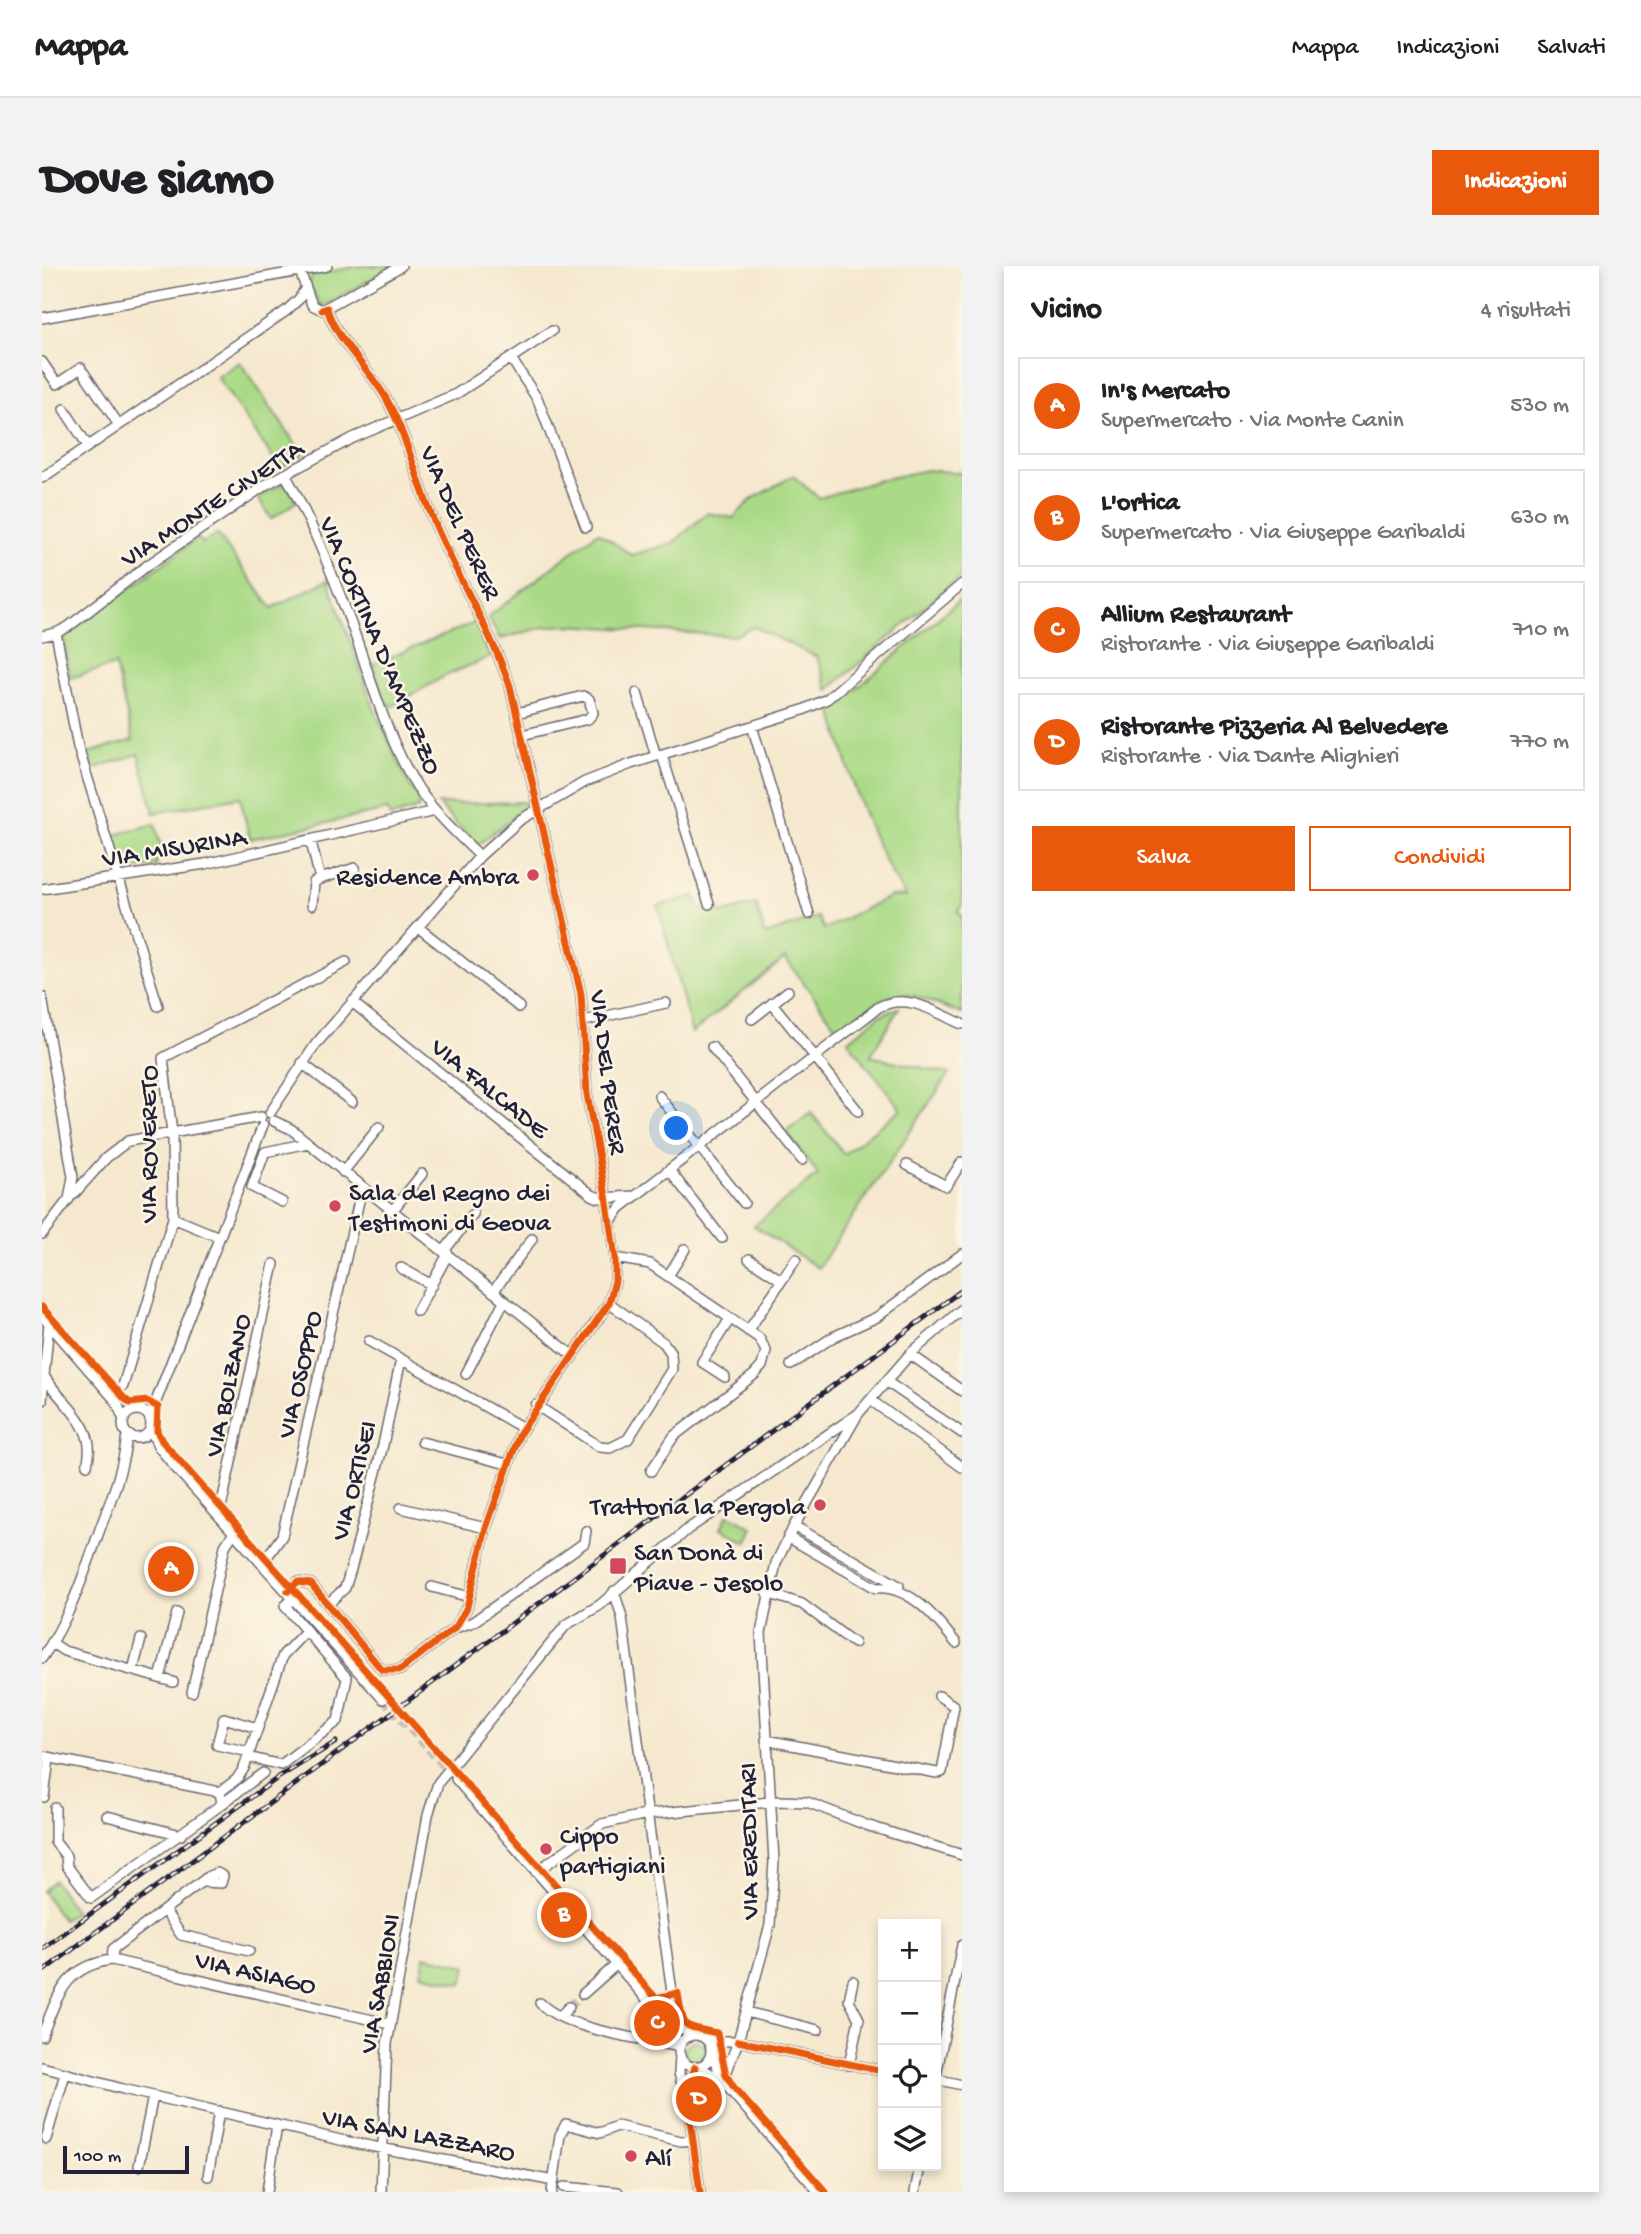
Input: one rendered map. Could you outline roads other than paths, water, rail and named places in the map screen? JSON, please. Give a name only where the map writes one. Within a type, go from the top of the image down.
[{"type":"street","points":[[42,318],[327,266]]},
{"type":"street","points":[[286,311],[312,305],[325,309],[401,266]]},
{"type":"street","points":[[300,271],[304,289],[312,305]]},
{"type":"street","points":[[42,478],[286,311],[299,299],[304,289]]},
{"type":"street","name":"VIA DEL PERER","points":[[291,1595],[297,1582],[311,1584],[376,1665],[388,1671],[400,1670],[456,1627],[465,1615],[486,1528],[507,1464],[523,1428],[609,1303],[615,1281],[610,1222],[587,1094],[581,994],[517,713],[499,657],[434,522],[397,421],[381,388],[325,309]]},
{"type":"street","name":"VIA MONTE CIVETTA","points":[[42,636],[68,627],[170,549],[285,474],[353,438],[456,394],[512,360],[552,331]]},
{"type":"street","points":[[512,360],[538,400],[586,527]]},
{"type":"street","points":[[42,362],[57,384],[82,370],[119,425]]},
{"type":"street","points":[[64,409],[88,446]]},
{"type":"street","name":"VIA CORTINA D'AMPEZZO","points":[[285,474],[313,530],[410,775],[435,811],[480,856]]},
{"type":"street","points":[[124,1420],[142,1413],[152,1404],[267,1119],[302,1063],[480,856],[508,829],[585,782],[827,699],[962,584]]},
{"type":"street","points":[[56,633],[78,747],[158,1006]]},
{"type":"street","points":[[637,693],[709,904]]},
{"type":"street","points":[[517,713],[583,696],[589,699],[593,713],[588,719],[522,735]]},
{"type":"street","points":[[751,726],[809,914]]},
{"type":"street","name":"VIA MISURINA","points":[[42,889],[119,878],[311,842],[435,811]]},
{"type":"street","points":[[311,842],[320,879]]},
{"type":"street","points":[[312,905],[314,882],[355,868]]},
{"type":"street","points":[[419,928],[519,1007]]},
{"type":"street","name":"VIA ROVERETO","points":[[123,1386],[173,1218],[172,1133],[163,1058],[346,962]]},
{"type":"street","points":[[752,1018],[788,991]]},
{"type":"street","points":[[42,997],[72,1163],[73,1184],[69,1199]]},
{"type":"street","points":[[610,1222],[620,1209],[637,1195],[871,1012],[892,1000],[909,1001],[962,1024]]},
{"type":"street","name":"VIA FALCADE","points":[[352,1002],[592,1195],[606,1196]]},
{"type":"street","name":"VIA DEL PERER","points":[[584,1021],[666,1003]]},
{"type":"street","points":[[772,1003],[813,1058],[859,1111]]},
{"type":"street","points":[[712,1047],[802,1160]]},
{"type":"street","points":[[302,1063],[352,1102]]},
{"type":"street","points":[[659,1096],[744,1203]]},
{"type":"street","points":[[72,1163],[82,1169],[106,1157],[128,1141],[267,1119],[291,1129],[572,1355]]},
{"type":"street","points":[[343,1172],[379,1127]]},
{"type":"street","points":[[282,1202],[253,1187],[265,1153],[309,1143]]},
{"type":"street","points":[[42,1234],[106,1157]]},
{"type":"street","points":[[907,1165],[946,1186],[962,1162]]},
{"type":"street","points":[[670,1171],[722,1238]]},
{"type":"street","points":[[392,1211],[422,1174]]},
{"type":"street","name":"VIA OSOPPO","points":[[262,1564],[282,1536],[362,1188]]},
{"type":"street","points":[[606,1196],[637,1195]]},
{"type":"street","points":[[417,1311],[446,1253],[473,1214]]},
{"type":"street","points":[[173,1218],[219,1237]]},
{"type":"street","points":[[494,1292],[532,1239]]},
{"type":"street","points":[[668,1276],[685,1249]]},
{"type":"street","points":[[791,1365],[833,1337],[877,1317],[962,1254]]},
{"type":"street","points":[[615,1258],[650,1264],[748,1331],[764,1345],[766,1358],[762,1366],[674,1436],[651,1471]]},
{"type":"street","points":[[749,1259],[781,1280]]},
{"type":"street","points":[[748,1331],[796,1259]]},
{"type":"street","name":"VIA BOLZANO","points":[[216,1512],[222,1503],[274,1264]]},
{"type":"street","points":[[401,1268],[432,1285]]},
{"type":"street","points":[[466,1374],[504,1301]]},
{"type":"street","points":[[537,1405],[600,1447],[610,1448],[628,1439],[671,1375],[672,1361],[664,1343],[609,1303]]},
{"type":"street","name":"VIA EREDITARI","points":[[723,2082],[738,2041],[770,1925],[774,1861],[761,1633],[767,1593],[788,1537],[859,1414],[910,1354],[962,1309]]},
{"type":"street","points":[[725,1377],[702,1362],[730,1319]]},
{"type":"street","points":[[42,1658],[75,1599],[125,1460],[127,1434],[116,1401],[45,1320]]},
{"type":"street","points":[[42,1401],[45,1320]]},
{"type":"street","points":[[46,1349],[64,1340]]},
{"type":"street","points":[[369,1341],[523,1428]]},
{"type":"street","points":[[910,1354],[962,1391]]},
{"type":"street","name":"VIA ORTISEI","points":[[328,1604],[345,1588],[349,1577],[381,1457],[401,1359]]},
{"type":"street","points":[[44,1377],[83,1424],[89,1450],[87,1465]]},
{"type":"street","points":[[887,1382],[962,1433]]},
{"type":"street","points":[[116,1401],[142,1413]]},
{"type":"street","points":[[872,1401],[962,1467]]},
{"type":"street","points":[[125,1460],[145,1435],[142,1413]]},
{"type":"street","points":[[677,2028],[626,1639],[614,1591],[688,1529],[859,1414]]},
{"type":"street","points":[[127,1434],[145,1435],[158,1446],[383,1699]]},
{"type":"street","points":[[422,1442],[507,1464]]},
{"type":"street","points":[[401,1508],[486,1528]]},
{"type":"street","points":[[794,1526],[912,1594]]},
{"type":"street","points":[[456,1627],[473,1622],[584,1544],[586,1531]]},
{"type":"street","points":[[192,1692],[225,1546],[233,1532]]},
{"type":"street","points":[[788,1537],[876,1588],[889,1587],[932,1612],[956,1643]]},
{"type":"street","points":[[432,1587],[470,1597]]},
{"type":"street","name":"VIA SABBIONI","points":[[381,2192],[385,2148],[385,2066],[390,2024],[428,1815],[438,1783],[558,1632],[600,1605],[614,1591]]},
{"type":"street","points":[[767,1593],[802,1604],[854,1643]]},
{"type":"street","points":[[257,1728],[224,1718],[217,1745],[281,1765],[338,1721],[346,1678],[336,1662],[285,1606],[291,1595]]},
{"type":"street","points":[[160,1678],[177,1613]]},
{"type":"street","points":[[44,1797],[45,1757],[220,1792],[237,1779],[249,1755],[283,1654],[306,1631]]},
{"type":"street","points":[[133,1670],[141,1639]]},
{"type":"street","points":[[52,1643],[64,1651],[173,1682]]},
{"type":"street","points":[[766,1740],[942,1772],[954,1706],[939,1696]]},
{"type":"street","points":[[55,1808],[55,1842],[66,1856],[67,1866],[91,1898],[263,1773]]},
{"type":"street","points":[[456,1779],[659,2012],[677,2028],[709,2045],[738,2041],[878,2070]]},
{"type":"street","points":[[220,1792],[222,1804]]},
{"type":"street","points":[[536,1872],[602,1824],[648,1815],[771,1802],[807,1802],[866,1825],[962,1855]]},
{"type":"street","points":[[107,1816],[181,1835]]},
{"type":"street","points":[[42,2036],[60,1989],[69,1979],[81,1969],[112,1960],[113,1949],[204,1882]]},
{"type":"street","name":"VIA ASIAGO","points":[[165,1911],[181,1935],[248,1951]]},
{"type":"street","points":[[941,2059],[962,1945]]},
{"type":"street","name":"VIA ASIAGO","points":[[112,1960],[390,2024]]},
{"type":"street","points":[[583,1994],[617,1964]]},
{"type":"street","points":[[849,2064],[859,2019],[849,2000],[853,1981]]},
{"type":"street","points":[[659,2012],[673,1997]]},
{"type":"street","points":[[540,2003],[550,2013],[680,2051]]},
{"type":"street","points":[[560,2016],[569,2007]]},
{"type":"street","points":[[746,2012],[818,2030]]},
{"type":"street","points":[[667,2021],[684,2062],[697,2066],[723,2082],[819,2192]]},
{"type":"street","points":[[692,2035],[680,2051],[679,2073],[689,2112],[700,2192]]},
{"type":"street","points":[[689,2112],[689,2088],[697,2066],[709,2059],[709,2045]]},
{"type":"street","points":[[709,2045],[723,2082]]},
{"type":"street","name":"VIA SAN LAZZARO","points":[[42,2067],[277,2125],[554,2181]]},
{"type":"street","points":[[46,2139],[65,2074]]},
{"type":"street","points":[[941,2082],[962,2085]]},
{"type":"street","points":[[139,2166],[153,2096]]},
{"type":"street","points":[[208,2176],[219,2111]]},
{"type":"street","points":[[552,2192],[562,2126],[566,2124],[600,2133],[617,2126],[681,2141],[693,2140]]},
{"type":"street","points":[[267,2192],[277,2125]]},
{"type":"street","points":[[915,2192],[919,2171]]},
{"type":"street","points":[[564,2187],[618,2192]]},
{"type":"tunnel","points":[[383,1699],[456,1779]]},
{"type":"tunnel","points":[[569,2007],[583,1994]]},
{"type":"railway","points":[[42,1972],[962,1290]]},
{"type":"railway","points":[[42,1949],[279,1777],[336,1742]]},
{"type":"place","name":"Residence Ambra","points":[[533,875]]},
{"type":"place","name":"Sala del Regno dei Testimoni di Geova","points":[[335,1206]]},
{"type":"place","name":"Trattoria la Pergola","points":[[820,1505]]},
{"type":"place","name":"San Donà di Piave - Jesolo","points":[[618,1566]]},
{"type":"place","name":"In's Mercato","points":[[171,1569]]},
{"type":"place","name":"Cippo partigiani","points":[[546,1849]]},
{"type":"place","name":"L'ortica","points":[[564,1915]]},
{"type":"place","name":"Allium Restaurant","points":[[657,2023]]},
{"type":"place","name":"Ristorante Pizzeria Al Belvedere","points":[[699,2099]]},
{"type":"place","name":"Alí","points":[[631,2156]]}]
